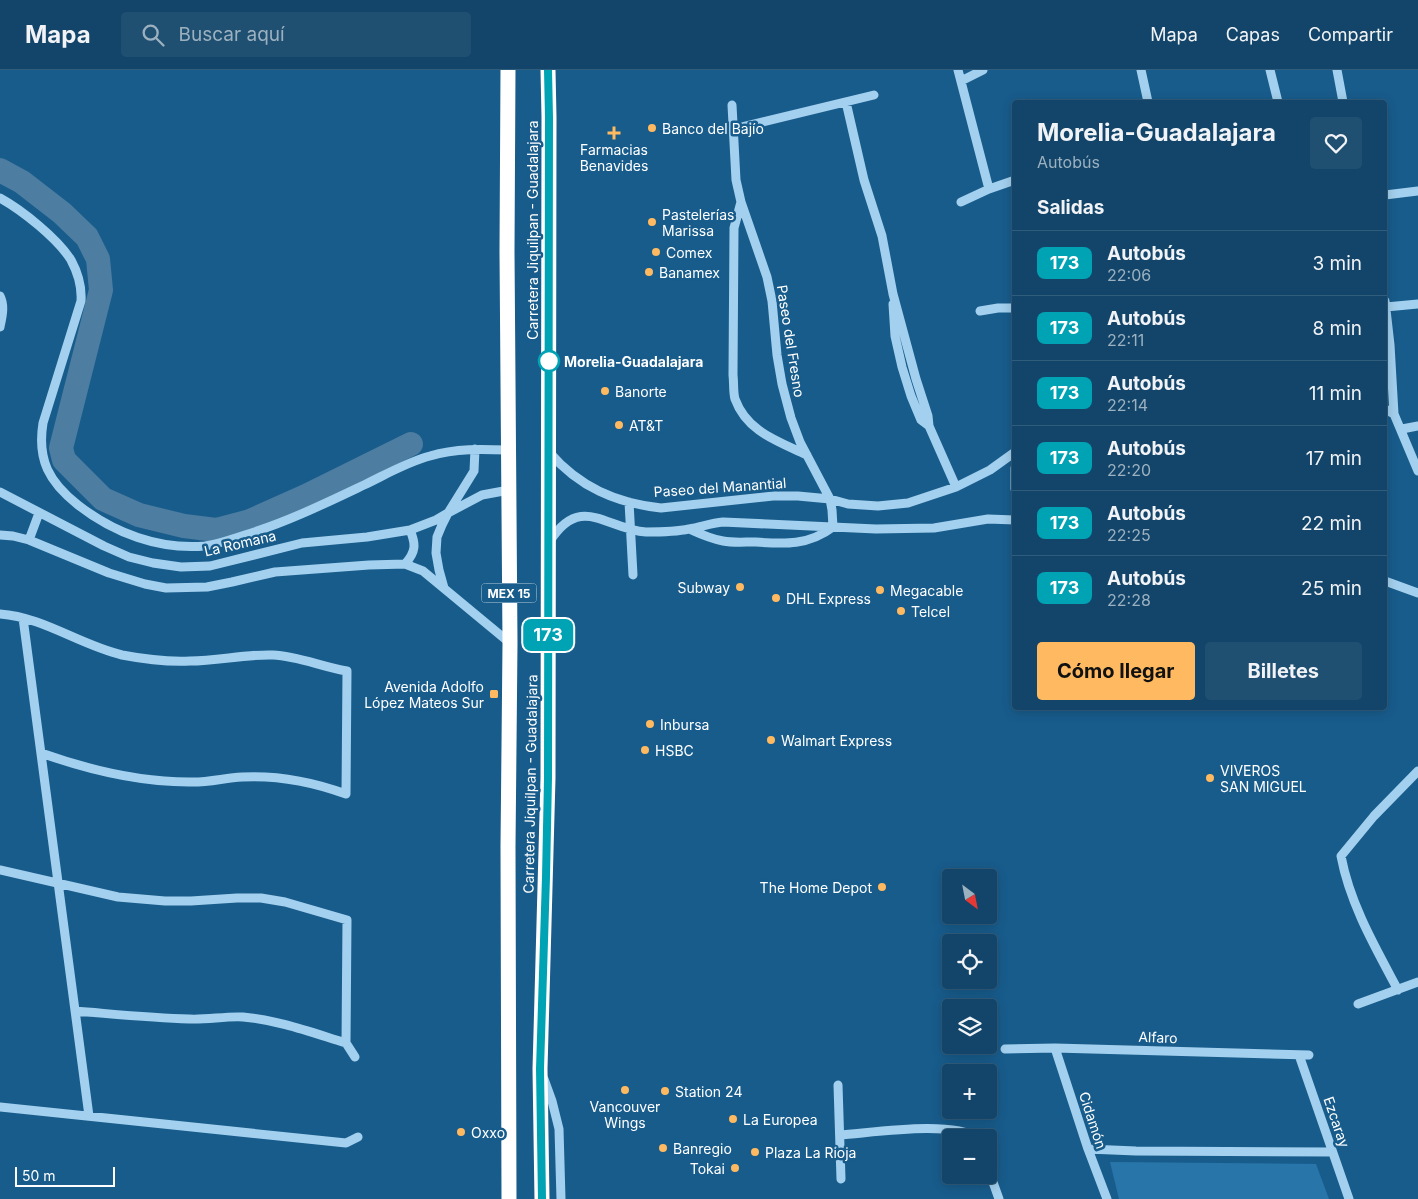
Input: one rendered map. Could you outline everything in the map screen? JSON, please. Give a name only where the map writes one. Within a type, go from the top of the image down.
[{"type":"highway","name":"Carretera Jiquilpan - Guadalajara","points":[[508,70],[509,1199]]},
{"type":"highway","name":"Carretera Jiquilpan - Guadalajara","points":[[542,1199],[540,1069],[548,778],[548,70]]},
{"type":"street","points":[[958,70],[989,189]]},
{"type":"street","points":[[961,81],[983,70]]},
{"type":"street","points":[[1141,70],[1148,100]]},
{"type":"street","points":[[1270,70],[1278,100]]},
{"type":"street","points":[[1337,70],[1343,100]]},
{"type":"street","points":[[733,129],[874,95]]},
{"type":"street","points":[[846,102],[864,180],[882,236],[893,294],[895,336],[902,367],[921,420],[929,426],[956,487]]},
{"type":"street","name":"Paseo del Fresno","points":[[732,105],[736,180],[741,202],[767,277],[772,301],[782,384],[791,418],[807,455],[830,499],[833,527]]},
{"type":"street","points":[[961,202],[1012,181]]},
{"type":"street","points":[[1387,195],[1418,191]]},
{"type":"street","points":[[0,198],[36,224],[61,247],[70,259],[80,281],[81,301],[43,423],[42,450],[45,465],[63,492],[84,510],[107,524],[152,542],[178,546],[206,546],[271,527],[428,456],[475,449],[509,450]]},
{"type":"street","name":"Paseo del Fresno","points":[[741,202],[734,228],[734,397],[749,423],[762,434],[807,455]]},
{"type":"street","points":[[0,296],[3,313],[0,328]]},
{"type":"street","points":[[1387,307],[1418,304]]},
{"type":"street","points":[[980,311],[1012,307]]},
{"type":"street","points":[[1387,316],[1394,414],[1402,429],[1418,471]]},
{"type":"street","points":[[1387,410],[1394,414]]},
{"type":"street","points":[[1402,429],[1418,426]]},
{"type":"street","points":[[445,589],[436,553],[437,537],[448,513],[474,471],[475,449]]},
{"type":"street","name":"Paseo del Manantial","points":[[549,452],[575,478],[607,494],[629,502],[649,506],[672,507],[773,496],[830,499],[848,504],[878,506],[908,503],[956,487],[990,470],[1012,454]]},
{"type":"street","name":"La Romana","points":[[0,492],[128,557],[180,567],[210,566],[302,543],[367,537],[410,530],[436,520],[482,494],[509,490]]},
{"type":"street","points":[[629,502],[633,575]]},
{"type":"street","points":[[29,540],[39,513]]},
{"type":"street","points":[[548,543],[565,523],[582,516],[602,519],[631,530],[646,532],[666,532],[723,522],[876,529],[934,528],[988,519],[1012,520]]},
{"type":"street","points":[[689,529],[723,541],[779,543],[799,542],[816,538],[833,527]]},
{"type":"street","points":[[406,564],[411,558],[414,549],[414,538],[410,530]]},
{"type":"street","points":[[0,535],[29,540],[109,573],[166,588],[207,587],[275,572],[406,564],[423,571],[510,643]]},
{"type":"street","points":[[1387,582],[1418,593]]},
{"type":"street","points":[[0,614],[14,615],[121,654],[144,658],[189,661],[275,655],[347,671],[346,794],[308,782],[267,777],[242,777],[190,782],[145,779],[97,771],[41,753]]},
{"type":"street","points":[[23,618],[89,1116]]},
{"type":"street","points":[[1398,990],[1354,902],[1341,856],[1374,816],[1418,771]]},
{"type":"street","points":[[0,870],[118,897],[165,901],[261,898],[286,902],[347,920]]},
{"type":"street","points":[[347,920],[356,914]]},
{"type":"street","points":[[347,920],[346,1043],[356,1057]]},
{"type":"street","points":[[1358,1004],[1418,982]]},
{"type":"street","points":[[75,1011],[167,1019],[242,1017],[268,1021],[346,1043]]},
{"type":"street","name":"Alfaro","points":[[1005,1050],[1055,1048],[1309,1055]]},
{"type":"street","name":"Cidamón","points":[[1055,1048],[1088,1149],[1107,1199]]},
{"type":"street","name":"Ezcaray","points":[[1299,1055],[1349,1199]]},
{"type":"street","points":[[540,1069],[552,1101],[559,1129],[561,1199]]},
{"type":"street","points":[[838,1085],[840,1179]]},
{"type":"street","points":[[0,1106],[346,1143],[358,1136]]},
{"type":"street","points":[[840,1135],[930,1128],[942,1129]]},
{"type":"street","points":[[1088,1149],[1332,1152]]},
{"type":"street","points":[[994,1184],[999,1199]]},
{"type":"shaded area","points":[[1110,1162],[1316,1164],[1329,1199],[1119,1199]]},
{"type":"waterway","points":[[0,170],[22,182],[62,213],[87,237],[98,259],[101,290],[61,448],[64,460],[103,499],[139,515],[184,526],[216,530],[250,521],[306,496],[411,444]]},
{"type":"bus line","name":"173","points":[[542,1199],[540,1069],[548,778],[548,70]]},
{"type":"place","name":"Banco del Bajío","points":[[652,128]]},
{"type":"place","name":"Farmacias Benavides","points":[[614,133]]},
{"type":"place","name":"Pastelerías Marissa","points":[[652,222]]},
{"type":"place","name":"Comex","points":[[656,252]]},
{"type":"place","name":"Banamex","points":[[649,272]]},
{"type":"place","name":"Morelia-Guadalajara","points":[[549,361]]},
{"type":"place","name":"Banorte","points":[[605,391]]},
{"type":"place","name":"AT&T","points":[[619,425]]},
{"type":"place","name":"Subway","points":[[740,587]]},
{"type":"place","name":"Megacable","points":[[880,590]]},
{"type":"place","name":"DHL Express","points":[[776,598]]},
{"type":"place","name":"Telcel","points":[[901,611]]},
{"type":"place","name":"Avenida Adolfo López Mateos Sur","points":[[494,694]]},
{"type":"place","name":"Inbursa","points":[[650,724]]},
{"type":"place","name":"Walmart Express","points":[[771,740]]},
{"type":"place","name":"HSBC","points":[[645,750]]},
{"type":"place","name":"VIVEROS SAN MIGUEL","points":[[1210,778]]},
{"type":"place","name":"The Home Depot","points":[[882,887]]},
{"type":"place","name":"Vancouver Wings","points":[[625,1090]]},
{"type":"place","name":"Station 24","points":[[665,1091]]},
{"type":"place","name":"La Europea","points":[[733,1119]]},
{"type":"place","name":"Oxxo","points":[[461,1132]]},
{"type":"place","name":"Banregio","points":[[663,1148]]},
{"type":"place","name":"Plaza La Rioja","points":[[755,1152]]},
{"type":"place","name":"Tokai","points":[[735,1168]]}]
